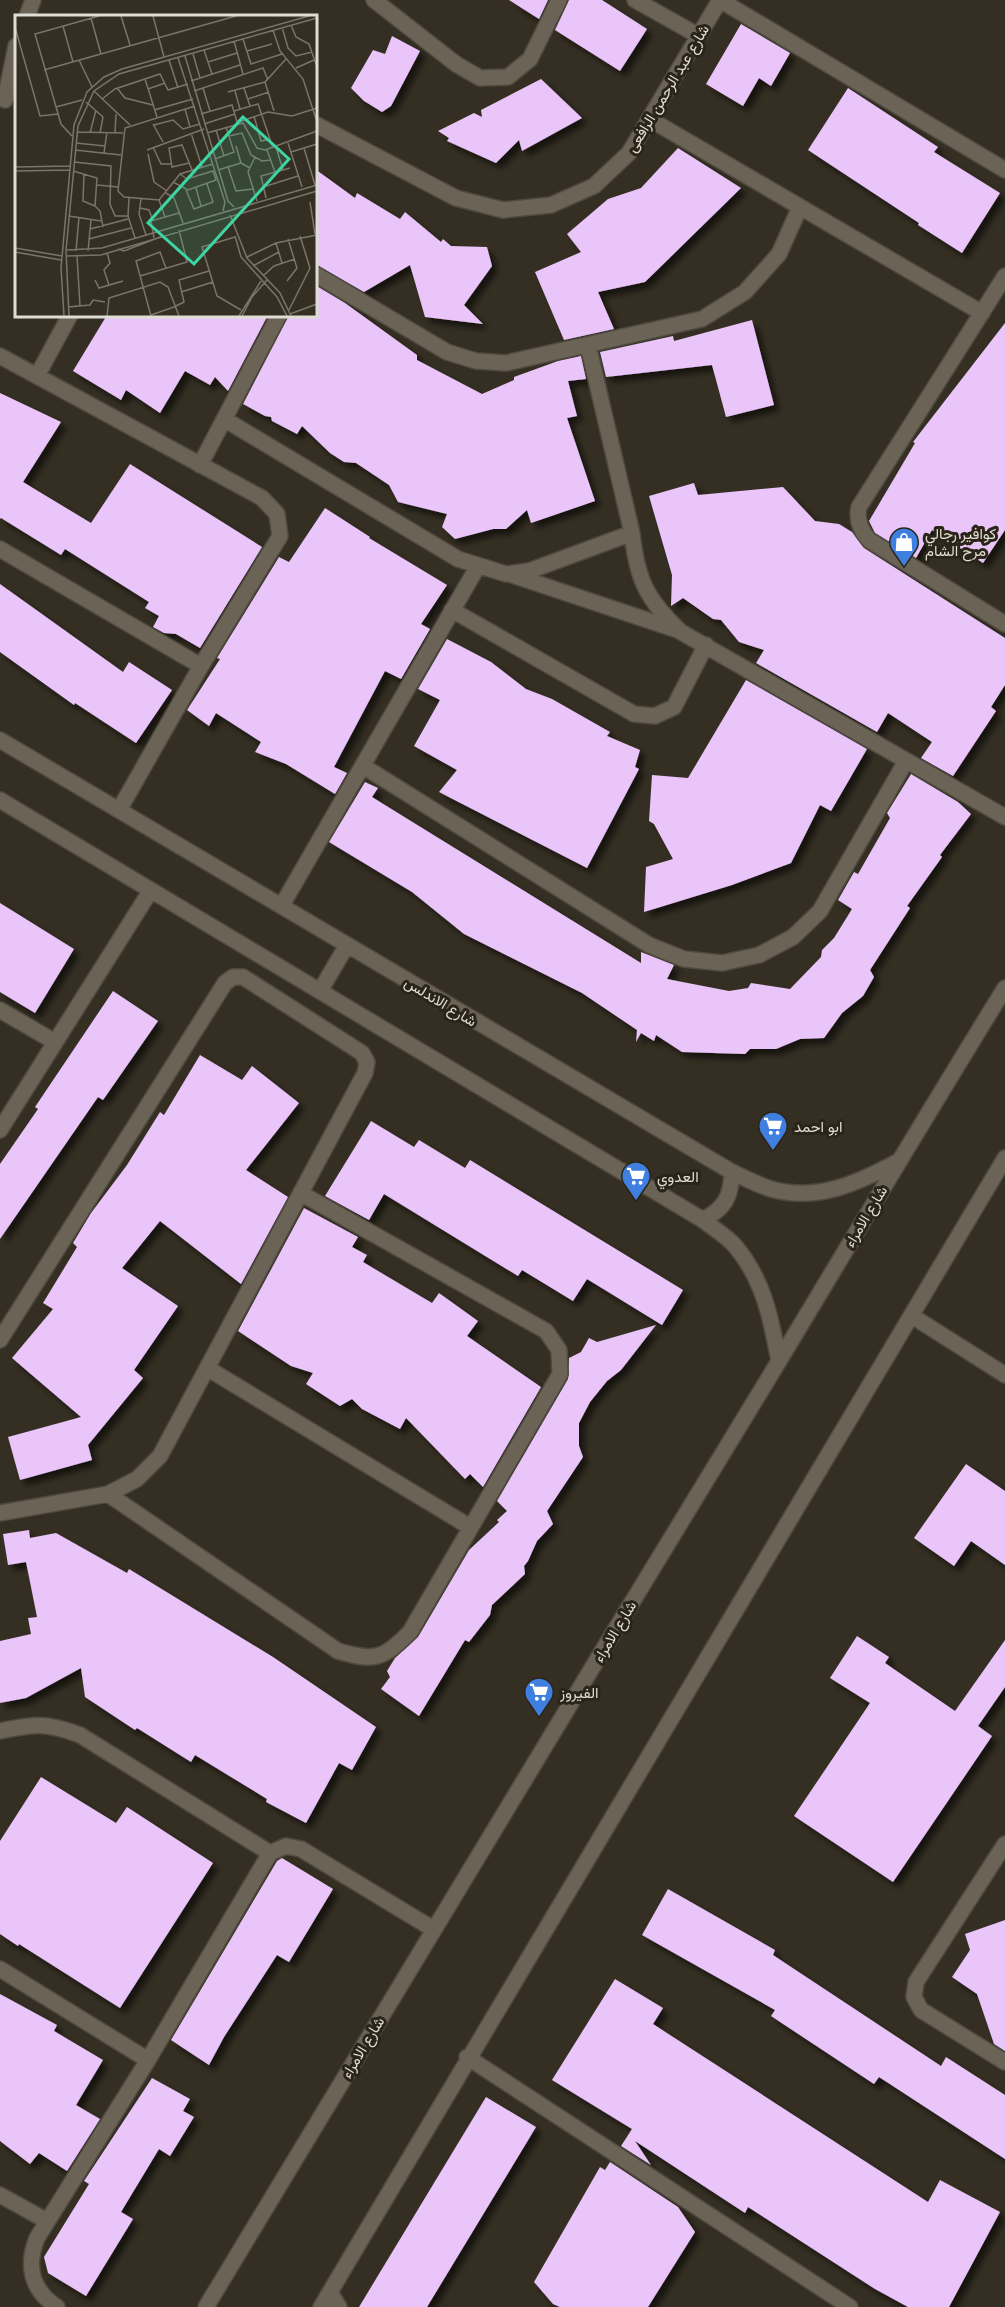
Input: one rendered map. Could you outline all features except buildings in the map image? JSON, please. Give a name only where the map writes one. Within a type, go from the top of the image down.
[{"type":"street","points":[[27,15],[33,0]]},
{"type":"street","points":[[374,0],[456,64],[480,78],[508,76],[530,60],[560,0]]},
{"type":"street","points":[[635,0],[699,36]]},
{"type":"street","points":[[720,0],[1005,170]]},
{"type":"street","name":"شارع عبد الرحمن الرافعى","points":[[316,125],[456,198],[503,210],[550,205],[594,186],[630,153],[720,0]]},
{"type":"street","points":[[7,101],[15,52]]},
{"type":"street","points":[[651,120],[982,313]]},
{"type":"street","points":[[316,275],[447,352],[476,361],[506,363],[702,319],[746,292],[779,254],[800,207]]},
{"type":"street","points":[[1003,619],[869,540],[862,532],[858,515],[859,507],[1005,276]]},
{"type":"street","points":[[37,376],[69,316]]},
{"type":"street","points":[[200,465],[278,316]]},
{"type":"street","points":[[588,345],[632,533],[635,561],[645,588],[661,612],[681,632]]},
{"type":"street","points":[[0,356],[262,498],[277,514],[280,536],[201,666],[119,810]]},
{"type":"street","points":[[224,419],[458,559],[681,632],[1005,817]]},
{"type":"street","points":[[506,574],[529,571],[632,533]]},
{"type":"street","points":[[0,549],[201,666]]},
{"type":"street","points":[[282,905],[478,566]]},
{"type":"street","points":[[452,610],[634,714],[655,716],[674,707],[706,645]]},
{"type":"street","name":"شارع الاندلس","points":[[0,740],[732,1173],[772,1189],[815,1193],[857,1183],[897,1162]]},
{"type":"street","points":[[363,766],[649,945],[684,959],[722,963],[759,955],[793,937],[820,911],[906,761]]},
{"type":"street","points":[[0,800],[703,1220],[735,1246],[759,1280],[771,1318],[779,1361]]},
{"type":"street","points":[[0,1130],[151,890]]},
{"type":"street","points":[[320,991],[347,945]]},
{"type":"street","points":[[0,1340],[225,983],[233,977],[243,977],[362,1053],[367,1062],[365,1073],[160,1456],[137,1479],[108,1494],[0,1513]]},
{"type":"street","name":"شارع الامراء","points":[[206,2307],[897,1162],[1005,988]]},
{"type":"street","points":[[0,1010],[55,1042]]},
{"type":"street","points":[[321,2307],[467,2058],[1005,1158]]},
{"type":"street","points":[[703,1220],[716,1213],[726,1201],[732,1188],[732,1173]]},
{"type":"street","points":[[108,1494],[338,1651],[365,1659],[390,1652],[410,1632],[560,1374],[559,1350],[546,1331],[302,1194]]},
{"type":"street","points":[[912,1316],[1005,1375]]},
{"type":"street","points":[[207,1368],[470,1527]]},
{"type":"street","points":[[0,1731],[33,1725],[57,1726],[80,1735],[270,1853]]},
{"type":"street","points":[[1005,1844],[916,1983],[914,1997],[921,2010],[1005,2062]]},
{"type":"street","points":[[57,2307],[39,2291],[32,2274],[30,2255],[37,2238],[148,2060],[270,1853],[286,1846],[301,1849],[433,1929]]},
{"type":"street","points":[[0,1969],[148,2060]]},
{"type":"street","points":[[467,2058],[850,2307]]},
{"type":"street","points":[[0,2195],[47,2221]]},
{"type":"street","points":[[330,2292],[339,2307]]},
{"type":"place","name":"كوافير رجالي مرح الشام","points":[[904,568]]},
{"type":"place","name":"ابو احمد","points":[[773,1152]]},
{"type":"place","name":"العدوي","points":[[636,1202]]},
{"type":"place","name":"الفيروز","points":[[539,1718]]}]
